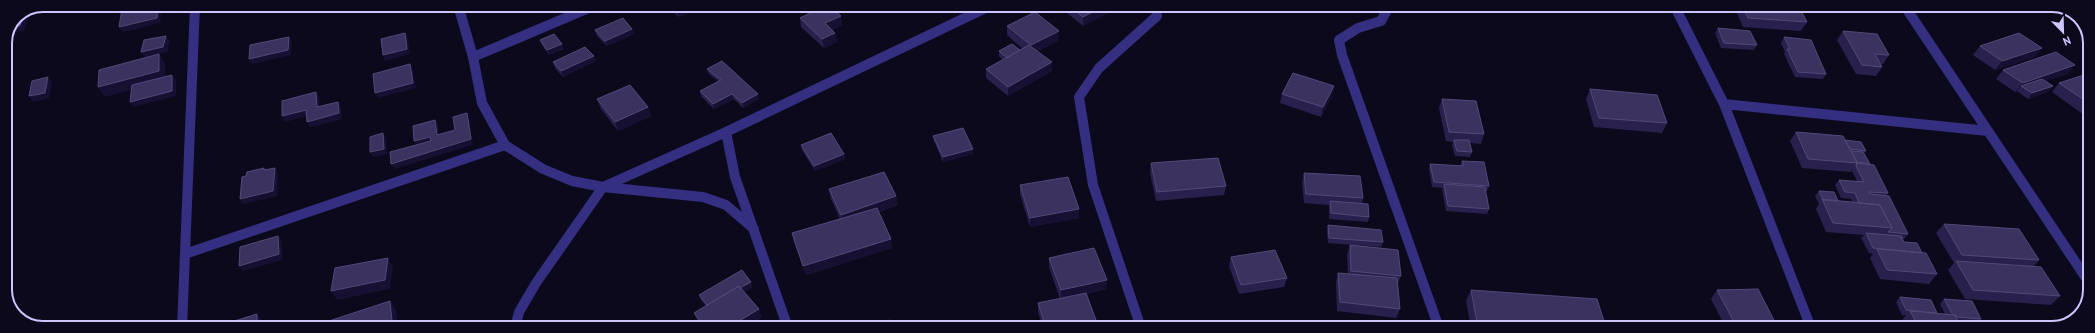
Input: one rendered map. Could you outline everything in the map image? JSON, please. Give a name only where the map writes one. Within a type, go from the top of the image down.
[{"type":"street","points":[[182,321],[195,12]]},
{"type":"street","points":[[460,12],[473,57],[482,103],[505,145],[543,169],[572,180],[603,187],[704,197],[726,205],[754,229]]},
{"type":"street","points":[[473,57],[579,12]]},
{"type":"street","points":[[517,321],[519,312],[536,283],[603,187],[726,132],[977,12]]},
{"type":"street","points":[[1139,321],[1093,185],[1078,97],[1098,68],[1157,16],[1157,12]]},
{"type":"street","points":[[1386,12],[1381,21],[1358,28],[1339,40],[1342,55],[1437,321]]},
{"type":"street","points":[[1678,12],[1724,104],[1808,321]]},
{"type":"street","points":[[1909,12],[2083,274]]},
{"type":"street","points":[[1724,104],[1988,131]]},
{"type":"street","points":[[726,132],[735,177],[786,321]]},
{"type":"street","points":[[185,254],[505,145]]},
{"type":"building","points":[[122,12],[157,12],[157,18],[119,27]]},
{"type":"building","points":[[812,12],[837,12],[841,16],[825,23],[835,33],[822,39],[800,18]]},
{"type":"building","points":[[1035,12],[1059,31],[1031,45],[1007,26]]},
{"type":"building","points":[[1077,12],[1093,12],[1083,17]]},
{"type":"building","points":[[1745,12],[1802,12],[1807,22],[1748,18]]},
{"type":"building","points":[[623,18],[632,29],[605,41],[595,30]]},
{"type":"building","points":[[22,20],[20,26],[17,26]]},
{"type":"building","points":[[1718,28],[1750,31],[1757,45],[1724,43]]},
{"type":"building","points":[[1843,31],[1877,34],[1889,55],[1875,54],[1882,67],[1862,65]]},
{"type":"building","points":[[405,33],[407,49],[383,55],[381,39]]},
{"type":"building","points":[[2019,33],[2042,48],[2002,61],[1980,46]]},
{"type":"building","points":[[554,34],[562,44],[547,50],[540,40]]},
{"type":"building","points":[[166,36],[163,47],[141,52],[144,40]]},
{"type":"building","points":[[289,37],[288,50],[249,59],[250,45]]},
{"type":"building","points":[[1784,37],[1811,40],[1826,74],[1798,72],[1787,49],[1790,49]]},
{"type":"building","points":[[1012,44],[1020,50],[1007,58],[999,51]]},
{"type":"building","points":[[1029,45],[1052,62],[1008,87],[986,69]]},
{"type":"building","points":[[585,47],[594,56],[561,71],[553,62]]},
{"type":"building","points":[[2056,52],[2075,65],[2023,83],[2003,70]]},
{"type":"building","points":[[159,54],[159,71],[98,87],[99,70]]},
{"type":"building","points":[[722,61],[758,94],[742,103],[732,94],[713,104],[700,91],[721,80],[707,69]]},
{"type":"building","points":[[410,64],[413,83],[375,93],[373,74]]},
{"type":"building","points":[[1293,73],[1334,86],[1323,107],[1282,94]]},
{"type":"building","points":[[172,75],[172,91],[130,102],[132,85]]},
{"type":"building","points":[[2083,75],[2083,99],[2059,83]]},
{"type":"building","points":[[48,77],[45,93],[29,96],[32,81]]},
{"type":"building","points":[[2042,79],[2053,86],[2032,93],[2021,86]]},
{"type":"building","points":[[630,85],[648,107],[615,122],[597,99]]},
{"type":"building","points":[[1590,89],[1657,95],[1667,123],[1599,118]]},
{"type":"building","points":[[316,92],[317,107],[338,102],[339,113],[307,122],[306,110],[282,116],[282,101]]},
{"type":"building","points":[[1442,99],[1476,101],[1484,134],[1449,132]]},
{"type":"building","points":[[467,113],[471,139],[391,164],[390,152],[431,141],[430,137],[414,141],[413,126],[435,120],[437,135],[455,130],[453,117]]},
{"type":"building","points":[[963,128],[973,149],[943,157],[933,136]]},
{"type":"building","points":[[1796,132],[1843,136],[1857,163],[1808,159]]},
{"type":"building","points":[[383,133],[384,149],[370,152],[370,137]]},
{"type":"building","points":[[831,133],[844,154],[814,166],[801,145]]},
{"type":"building","points":[[1454,140],[1469,140],[1472,152],[1457,151]]},
{"type":"building","points":[[1845,140],[1861,142],[1866,151],[1850,149]]},
{"type":"building","points":[[1851,151],[1863,152],[1870,164],[1857,162]]},
{"type":"building","points":[[1218,158],[1226,186],[1157,192],[1151,163]]},
{"type":"building","points":[[1462,161],[1484,162],[1489,186],[1434,182],[1430,164],[1464,166]]},
{"type":"building","points":[[1857,163],[1874,165],[1888,193],[1869,192],[1870,194],[1889,196],[1908,234],[1888,232],[1892,228],[1880,205],[1859,203],[1855,193],[1845,192],[1839,180],[1864,182],[1856,166]]},
{"type":"building","points":[[264,168],[264,170],[275,168],[273,191],[240,199],[242,177],[246,176],[247,172]]},
{"type":"building","points":[[884,172],[896,196],[841,215],[829,189]]},
{"type":"building","points":[[1304,173],[1360,176],[1363,198],[1306,194]]},
{"type":"building","points":[[1068,177],[1079,209],[1030,218],[1020,185]]},
{"type":"building","points":[[1444,184],[1485,187],[1489,209],[1448,206]]},
{"type":"building","points":[[1819,191],[1834,192],[1838,201],[1823,200]]},
{"type":"building","points":[[1822,199],[1880,205],[1892,228],[1833,223]]},
{"type":"building","points":[[1330,201],[1368,204],[1369,217],[1331,213]]},
{"type":"building","points":[[877,208],[891,239],[803,266],[792,233]]},
{"type":"building","points":[[1944,224],[2019,229],[2039,260],[1962,255]]},
{"type":"building","points":[[1328,225],[1381,230],[1383,242],[1329,238]]},
{"type":"building","points":[[1866,233],[1901,236],[1904,242],[1917,243],[1922,253],[1873,248]]},
{"type":"building","points":[[278,236],[279,254],[239,266],[240,247]]},
{"type":"building","points":[[1350,245],[1398,250],[1401,276],[1351,271]]},
{"type":"building","points":[[1094,248],[1107,280],[1061,290],[1049,258]]},
{"type":"building","points":[[1877,249],[1926,253],[1937,274],[1887,270]]},
{"type":"building","points":[[1275,250],[1287,278],[1241,285],[1231,257]]},
{"type":"building","points":[[388,258],[385,280],[331,291],[335,268]]},
{"type":"building","points":[[1956,261],[2041,267],[2060,296],[1973,290]]},
{"type":"building","points":[[742,270],[751,282],[740,288],[739,286],[707,305],[699,295]]},
{"type":"building","points":[[1338,273],[1397,278],[1400,309],[1340,302]]},
{"type":"building","points":[[739,286],[759,309],[739,321],[700,321],[694,313]]},
{"type":"building","points":[[1758,289],[1774,321],[1733,321],[1717,290]]},
{"type":"building","points":[[1471,290],[1597,299],[1604,321],[1477,321]]},
{"type":"building","points":[[1086,293],[1096,321],[1044,321],[1038,303]]},
{"type":"building","points":[[1900,297],[1931,300],[1937,313],[1906,310]]},
{"type":"building","points":[[1944,299],[1972,301],[1981,319],[1956,317],[1953,315]]},
{"type":"building","points":[[390,301],[392,321],[329,321]]},
{"type":"building","points":[[1910,311],[1955,315],[1958,321],[1915,321]]},
{"type":"building","points":[[257,314],[257,321],[234,321]]}]
